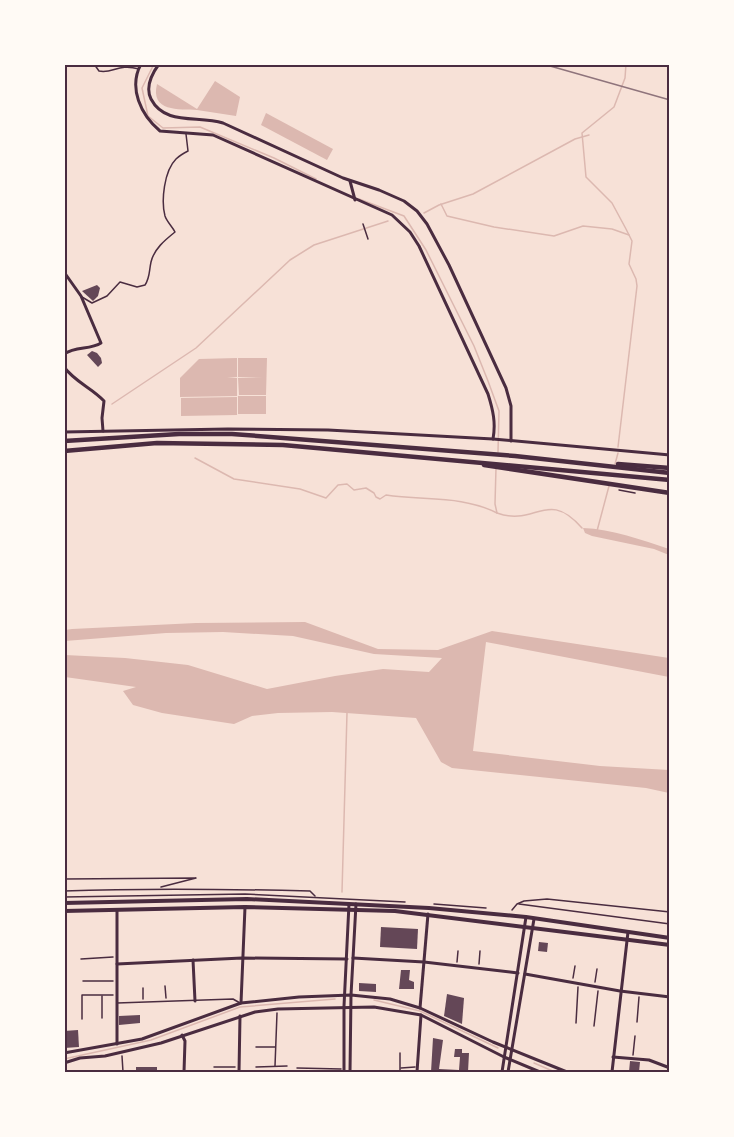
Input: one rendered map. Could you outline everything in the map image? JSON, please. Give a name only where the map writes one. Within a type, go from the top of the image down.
[{"type":"highway","points":[[64,441],[179,434],[232,434],[515,456],[669,473]]},
{"type":"highway","points":[[64,451],[157,443],[283,445],[669,480]]},
{"type":"highway","points":[[454,460],[669,492]]},
{"type":"highway","points":[[594,464],[636,464],[669,468]]},
{"type":"street","points":[[141,64],[135,87],[137,95],[144,113],[160,131],[213,135],[396,218],[410,232],[419,246],[481,378],[493,412],[495,429],[493,439]]},
{"type":"street","points":[[159,64],[150,81],[148,91],[154,105],[164,114],[223,123],[271,147],[404,201],[417,211],[427,224],[449,265],[506,388],[511,406],[511,441]]},
{"type":"street","points":[[350,181],[355,200]]},
{"type":"street","points":[[64,272],[81,296],[101,343],[94,347],[75,349],[64,354]]},
{"type":"street","points":[[64,368],[104,401],[103,430]]},
{"type":"street","points":[[64,432],[327,430],[493,439],[669,455]]},
{"type":"street","points":[[64,903],[213,898],[429,908],[526,917],[669,939]]},
{"type":"street","points":[[344,1071],[344,1006],[349,904]]},
{"type":"street","points":[[350,1072],[356,904]]},
{"type":"street","points":[[241,1003],[245,907]]},
{"type":"street","points":[[64,911],[245,907],[428,914],[669,945]]},
{"type":"street","points":[[117,910],[117,1044]]},
{"type":"street","points":[[420,1008],[428,914]]},
{"type":"street","points":[[502,1072],[526,917]]},
{"type":"street","points":[[508,1072],[534,919]]},
{"type":"street","points":[[612,1072],[628,932]]},
{"type":"street","points":[[117,964],[242,958],[347,958]]},
{"type":"street","points":[[353,958],[424,962],[518,973]]},
{"type":"street","points":[[193,960],[195,1001]]},
{"type":"street","points":[[525,974],[620,991],[669,997]]},
{"type":"street","points":[[64,1053],[142,1040],[241,1003],[351,995],[390,999],[420,1008],[567,1072]]},
{"type":"street","points":[[64,1063],[161,1043],[240,1016],[278,1009],[344,1006],[374,1007],[421,1015],[504,1057],[540,1072]]},
{"type":"street","points":[[417,1072],[421,1015]]},
{"type":"street","points":[[239,1072],[240,1016]]},
{"type":"street","points":[[182,1035],[185,1041],[184,1072]]},
{"type":"street","points":[[614,1057],[648,1060],[669,1068]]},
{"type":"lane","points":[[94,64],[99,71],[104,72],[128,66],[139,69]]},
{"type":"lane","points":[[81,296],[92,303],[107,296],[120,282],[137,287],[145,285],[151,261],[158,249],[175,232],[163,208],[171,167],[176,159],[188,151],[186,132]]},
{"type":"lane","points":[[117,1004],[232,999],[241,1003]]},
{"type":"path","points":[[363,224],[368,240]]},
{"type":"path","points":[[64,879],[196,878],[157,888]]},
{"type":"path","points":[[64,891],[157,888],[310,891],[315,897]]},
{"type":"path","points":[[512,911],[517,904],[532,899],[547,899],[669,912]]},
{"type":"path","points":[[517,904],[669,924]]},
{"type":"path","points":[[457,966],[458,951]]},
{"type":"path","points":[[479,968],[480,951]]},
{"type":"path","points":[[81,959],[117,957]]},
{"type":"path","points":[[573,982],[574,966]]},
{"type":"path","points":[[594,1026],[597,969]]},
{"type":"path","points":[[83,981],[117,981]]},
{"type":"path","points":[[576,1023],[578,983]]},
{"type":"path","points":[[165,986],[167,1002]]},
{"type":"path","points":[[142,988],[143,1003]]},
{"type":"path","points":[[637,1022],[639,993]]},
{"type":"path","points":[[82,1019],[82,995],[117,995]]},
{"type":"path","points":[[102,995],[102,1018]]},
{"type":"path","points":[[275,1066],[278,1009]]},
{"type":"path","points":[[633,1059],[635,1036]]},
{"type":"path","points":[[256,1047],[276,1047]]},
{"type":"path","points":[[122,1052],[123,1072]]},
{"type":"path","points":[[400,1053],[400,1072]]},
{"type":"path","points":[[256,1067],[286,1066]]},
{"type":"path","points":[[214,1067],[239,1067]]},
{"type":"path","points":[[400,1068],[417,1067]]},
{"type":"path","points":[[297,1068],[344,1071]]},
{"type":"shaded area","points":[[215,81],[240,97],[236,116],[168,107],[158,100],[156,93],[157,84],[197,109]]},
{"type":"shaded area","points":[[266,113],[333,149],[327,160],[261,125]]},
{"type":"shaded area","points":[[237,358],[237,377],[227,377],[237,378],[237,396],[180,397],[180,378],[199,359]]},
{"type":"shaded area","points":[[238,358],[267,358],[266,395],[239,395],[238,378],[263,377],[238,377]]},
{"type":"shaded area","points":[[238,396],[266,396],[266,414],[238,414]]},
{"type":"shaded area","points":[[237,397],[237,415],[181,416],[181,398]]},
{"type":"shaded area","points":[[583,528],[605,530],[638,539],[669,549],[669,555],[654,549],[592,536],[585,533]]},
{"type":"shaded area","points":[[305,622],[378,649],[438,650],[492,631],[669,658],[669,677],[486,642],[473,751],[600,766],[669,770],[669,793],[646,788],[452,768],[441,762],[416,718],[332,712],[278,713],[252,716],[234,724],[162,713],[133,705],[123,691],[136,687],[65,677],[65,655],[125,658],[188,665],[267,689],[383,669],[429,672],[442,658],[374,654],[293,636],[223,632],[166,633],[65,641],[65,630],[72,629],[196,623]]},
{"type":"building","points":[[97,285],[100,288],[98,296],[93,301],[82,291]]},
{"type":"building","points":[[92,351],[101,358],[102,363],[98,367],[87,355]]},
{"type":"building","points":[[381,927],[418,929],[417,949],[380,947]]},
{"type":"building","points":[[539,942],[548,943],[547,952],[538,951]]},
{"type":"building","points":[[401,970],[410,970],[409,980],[414,982],[414,989],[399,989]]},
{"type":"building","points":[[359,983],[376,984],[376,992],[359,991]]},
{"type":"building","points":[[447,994],[464,998],[462,1024],[444,1016]]},
{"type":"building","points":[[140,1015],[140,1023],[119,1025],[119,1016]]},
{"type":"building","points":[[78,1030],[79,1047],[64,1048],[64,1031]]},
{"type":"building","points":[[433,1038],[443,1040],[439,1069],[459,1070],[460,1057],[454,1057],[455,1049],[462,1049],[462,1053],[469,1053],[468,1072],[431,1072]]},
{"type":"building","points":[[630,1061],[640,1062],[639,1072],[629,1072]]},
{"type":"building","points":[[136,1067],[157,1067],[157,1072],[136,1072]]},
{"type":"waterway","points":[[154,64],[142,88],[148,116],[163,128],[200,127],[274,158],[316,179]]},
{"type":"waterway","points":[[618,447],[637,286],[629,264],[632,241],[612,203],[586,177],[582,133],[614,107],[625,78],[626,64]]},
{"type":"waterway","points":[[424,213],[439,205],[473,194],[575,139],[589,135]]},
{"type":"waterway","points":[[359,199],[404,216],[426,250],[474,346],[499,411],[498,452]]},
{"type":"waterway","points":[[441,204],[447,216],[494,227],[554,236],[583,226],[612,229],[629,235]]},
{"type":"waterway","points":[[112,404],[196,348],[290,260],[314,245],[388,221]]},
{"type":"waterway","points":[[615,464],[618,453]]},
{"type":"waterway","points":[[195,458],[234,479],[300,489],[326,498],[338,485],[347,484],[354,490],[366,488],[380,499],[386,495],[457,501],[484,507],[497,513]]},
{"type":"waterway","points":[[496,468],[497,513],[522,516],[550,509],[570,516],[582,528]]},
{"type":"waterway","points":[[597,531],[609,486]]},
{"type":"waterway","points":[[342,892],[347,713]]},
{"type":"waterway","points":[[64,1059],[151,1040],[240,1007],[335,999]]},
{"type":"waterway","points":[[374,1000],[420,1011],[498,1048]]},
{"type":"waterway","points":[[534,1063],[555,1072]]},
{"type":"railway","points":[[543,64],[670,100]]}]
